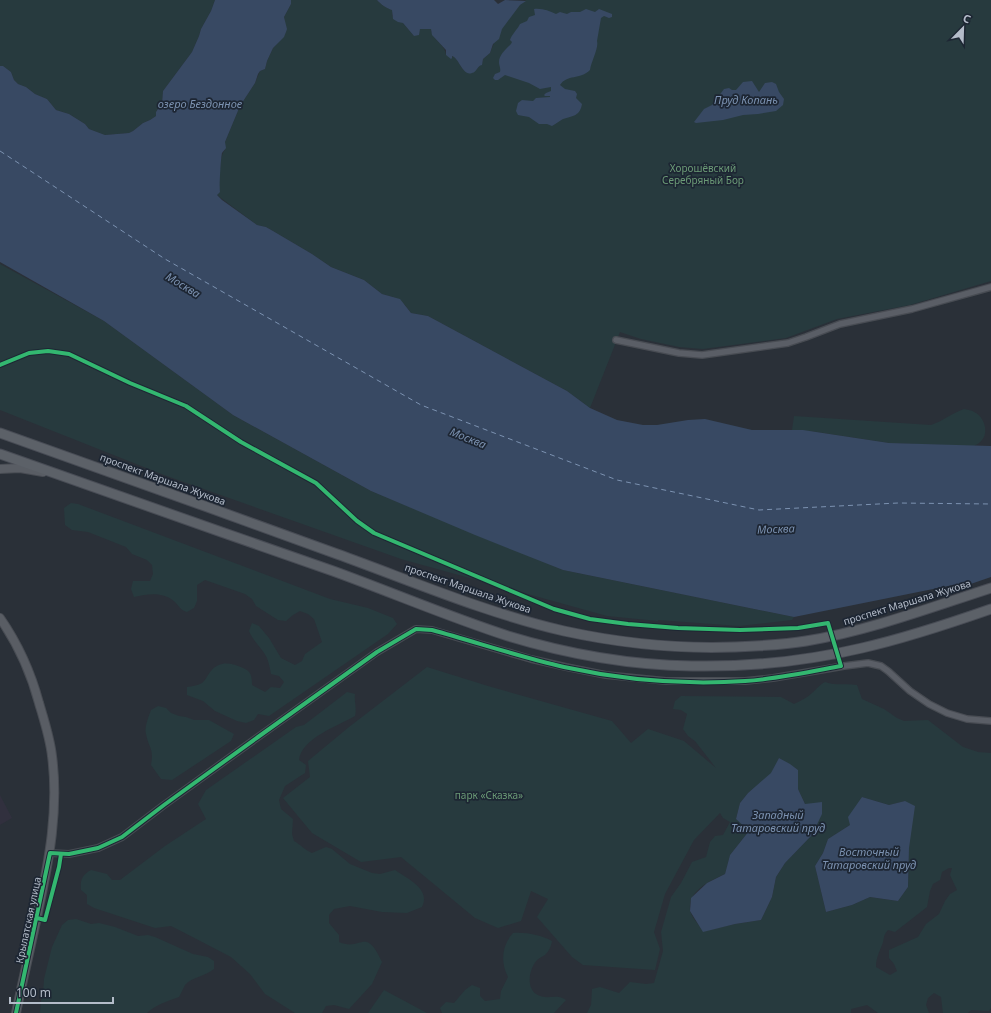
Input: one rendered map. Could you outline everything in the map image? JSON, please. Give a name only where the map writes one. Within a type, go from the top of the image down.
[{"type":"main road","name":"проспект Маршала Жукова","points":[[0,433],[467,602],[561,630],[604,639],[692,647],[734,647],[806,641],[841,634],[991,588]]},
{"type":"main road","points":[[0,454],[335,572],[461,620],[509,636],[559,649],[603,658],[647,664],[691,666],[722,666],[799,660],[862,648],[931,630],[991,609]]},
{"type":"main road","points":[[0,469],[20,468],[58,475]]},
{"type":"main road","name":"Крылатская улица","points":[[0,618],[24,660],[35,687],[48,734],[52,756],[55,797],[50,853],[16,1013]]},
{"type":"street","points":[[616,340],[679,353],[702,355],[788,343],[840,324],[912,309],[991,287]]},
{"type":"street","points":[[50,853],[69,854],[98,848],[122,837],[170,800],[371,657],[416,629],[432,630],[532,659],[566,667],[606,675],[666,681],[745,681],[868,663],[881,666],[910,691],[929,704],[947,713],[967,719],[991,721]]},
{"type":"shaded area","points":[[0,795],[12,818],[0,825]]},
{"type":"green space","points":[[0,0],[215,0],[192,52],[163,91],[162,103],[156,112],[156,116],[129,133],[105,135],[89,129],[85,124],[69,114],[56,110],[47,99],[18,84],[14,80],[11,72],[0,66]]},
{"type":"green space","name":"Хорошёвский Серебряный Бор","points":[[291,0],[377,0],[384,6],[393,10],[392,16],[403,23],[414,36],[420,29],[431,29],[446,55],[454,57],[465,71],[476,70],[482,63],[483,59],[490,53],[498,33],[520,5],[526,0],[991,0],[991,281],[910,305],[837,319],[786,338],[703,349],[679,347],[641,339],[620,332],[590,408],[567,391],[428,316],[411,313],[405,305],[396,298],[382,294],[364,280],[331,267],[266,227],[257,225],[217,195],[220,164],[225,150],[225,142],[240,106],[255,83],[260,71],[265,69],[273,48],[286,32],[284,17],[291,4]]},
{"type":"green space","points":[[0,264],[104,321],[233,415],[371,491],[563,570],[794,617],[792,620],[739,626],[607,616],[401,559],[164,475],[0,410]]},
{"type":"green space","points":[[964,409],[978,414],[984,424],[984,437],[974,446],[889,443],[817,432],[792,430],[794,416],[931,425]]},
{"type":"green space","points":[[71,503],[78,504],[330,599],[368,608],[393,618],[397,624],[388,634],[269,716],[258,714],[254,720],[246,723],[237,721],[215,711],[203,701],[187,695],[187,687],[202,683],[210,672],[218,665],[226,664],[235,665],[248,671],[251,676],[252,685],[265,692],[271,687],[280,688],[284,682],[279,676],[271,674],[267,658],[249,631],[252,623],[259,626],[269,638],[281,658],[295,665],[302,661],[305,654],[322,642],[314,619],[308,614],[300,611],[286,621],[278,620],[256,606],[252,599],[245,594],[205,580],[197,585],[197,601],[194,608],[187,612],[181,609],[175,602],[166,596],[150,594],[134,597],[131,589],[133,581],[150,581],[153,574],[152,565],[147,560],[132,554],[126,547],[88,532],[72,530],[65,525],[64,508]]},
{"type":"green space","name":"парк «Сказка»","points":[[427,667],[612,721],[631,743],[648,729],[684,741],[716,768],[695,741],[688,736],[683,729],[687,714],[681,710],[673,709],[675,701],[681,696],[781,697],[794,704],[814,692],[825,682],[833,684],[857,685],[862,699],[884,709],[897,718],[904,721],[928,720],[963,747],[978,752],[991,753],[991,1008],[989,1011],[971,1010],[968,1013],[943,1013],[941,997],[934,993],[928,998],[926,1005],[929,1013],[878,1013],[867,1005],[851,1009],[851,1013],[587,1013],[591,1005],[592,989],[600,987],[619,993],[630,982],[646,984],[654,983],[663,951],[661,932],[671,897],[681,883],[692,862],[706,857],[710,842],[715,836],[723,835],[730,822],[723,818],[720,813],[694,840],[665,894],[654,932],[660,949],[655,970],[583,965],[572,957],[537,917],[548,899],[531,891],[521,921],[498,928],[475,918],[401,857],[361,862],[312,833],[283,798],[310,777],[308,761],[349,727]],"holes":[[[779,758],[798,770],[798,789],[805,804],[812,835],[785,863],[776,877],[772,897],[761,920],[703,931],[691,913],[690,903],[696,892],[701,887],[725,874],[730,855],[749,831],[736,819],[740,803],[748,793],[772,773]],[[862,797],[889,805],[905,801],[909,848],[908,887],[898,901],[870,897],[852,905],[826,912],[815,866],[823,853],[828,839],[850,825]],[[952,868],[950,875],[957,890],[950,894],[939,914],[926,924],[918,937],[889,950],[889,958],[897,971],[890,975],[876,967],[877,958],[886,932],[888,930],[895,932],[927,907],[930,891],[933,884],[940,880],[942,872]]]},
{"type":"green space","points":[[347,692],[355,694],[355,716],[313,739],[301,752],[299,760],[306,765],[305,773],[285,786],[279,800],[281,809],[293,819],[292,834],[294,841],[307,850],[312,853],[326,847],[332,849],[350,864],[372,873],[380,874],[395,870],[417,885],[421,890],[424,901],[422,907],[407,913],[382,912],[350,906],[334,909],[329,915],[329,923],[339,935],[339,942],[353,944],[367,942],[376,951],[382,962],[372,984],[349,1009],[334,1005],[326,1006],[322,1013],[295,1013],[265,994],[250,974],[231,957],[171,926],[155,928],[94,908],[87,904],[87,895],[81,890],[81,881],[86,874],[91,870],[107,874],[112,880],[120,880],[165,846],[206,819],[198,804],[206,790],[296,727],[304,725]]},
{"type":"green space","points":[[158,706],[166,708],[171,713],[179,716],[194,720],[209,720],[234,734],[231,741],[172,780],[161,779],[151,765],[152,752],[147,739],[146,731],[151,710]]},
{"type":"green space","points":[[76,919],[91,924],[99,923],[115,927],[138,936],[148,935],[155,937],[193,954],[208,957],[214,961],[214,969],[188,982],[179,997],[158,1005],[147,1013],[40,1013],[44,979],[52,947],[62,925],[68,920]]},
{"type":"green space","points":[[513,933],[533,934],[552,941],[548,952],[534,964],[530,983],[533,991],[540,996],[558,997],[566,1000],[554,1013],[442,1013],[440,1008],[446,1002],[454,1003],[465,990],[472,985],[480,988],[480,996],[485,1001],[500,999],[501,991],[508,977],[503,960],[504,948]]},
{"type":"green space","points":[[384,990],[427,1013],[368,1013]]},
{"type":"water","points":[[215,0],[291,0],[291,4],[284,17],[287,29],[284,37],[273,48],[265,69],[260,71],[255,83],[240,106],[225,142],[226,148],[222,153],[221,160],[220,192],[217,195],[222,200],[257,225],[266,227],[331,267],[364,280],[382,294],[400,299],[411,313],[428,316],[567,391],[590,408],[617,420],[643,425],[657,425],[705,419],[752,430],[803,430],[889,443],[991,446],[991,589],[953,585],[794,617],[563,570],[371,491],[233,415],[104,321],[0,262],[0,66],[3,66],[11,72],[14,80],[18,84],[47,99],[56,110],[69,114],[85,124],[89,129],[105,135],[129,133],[156,116],[156,112],[162,103],[163,91],[192,52]]},
{"type":"water","points":[[377,0],[494,0],[498,4],[505,0],[526,1],[520,5],[502,29],[499,39],[493,44],[490,53],[483,59],[482,65],[474,72],[469,74],[454,57],[452,56],[451,59],[446,55],[446,50],[432,35],[431,29],[420,29],[419,35],[414,36],[403,23],[393,19],[392,10],[388,9]]},
{"type":"water","points":[[534,9],[543,9],[556,14],[560,12],[567,14],[571,12],[580,12],[586,9],[595,12],[599,9],[612,14],[612,17],[609,18],[604,16],[601,18],[597,47],[590,70],[582,75],[566,79],[560,85],[565,89],[575,91],[577,94],[576,98],[582,104],[580,111],[576,115],[563,119],[552,126],[547,124],[539,124],[529,117],[518,115],[516,111],[518,103],[522,100],[533,101],[536,98],[550,97],[544,95],[551,91],[551,87],[540,89],[529,83],[505,75],[498,80],[493,78],[495,74],[500,72],[499,59],[503,52],[511,44],[512,42],[510,40],[512,36],[520,24],[527,21],[529,17],[535,15]]},
{"type":"water","name":"Пруд Копань","points":[[752,81],[759,92],[765,83],[772,82],[776,84],[784,99],[783,105],[776,111],[743,115],[723,120],[694,122],[704,109],[712,105],[724,89],[729,88],[736,90],[743,82]]},
{"type":"water","name":"Западный Татаровский пруд","points":[[779,758],[798,770],[798,789],[805,804],[822,802],[822,814],[812,835],[785,863],[776,877],[772,897],[761,920],[735,924],[703,932],[690,911],[691,898],[707,883],[725,874],[730,855],[749,831],[736,819],[740,803],[748,793],[771,773]]},
{"type":"water","name":"Восточный Татаровский пруд","points":[[862,797],[889,805],[905,801],[915,806],[909,848],[908,887],[898,901],[870,897],[852,905],[826,912],[815,866],[823,853],[828,839],[850,825],[848,817]]},
{"type":"pier","points":[[991,577],[991,591],[959,588]]},
{"type":"ferry route","points":[[0,151],[165,259],[421,405],[617,480],[759,510],[898,503],[991,504]]},
{"type":"cycle path","points":[[0,365],[29,353],[48,351],[69,354],[130,383],[186,406],[241,442],[316,483],[357,521],[374,533],[554,609],[590,619],[678,628],[740,630],[798,628],[828,623],[841,666],[781,677],[745,681],[677,682],[631,678],[564,667],[531,659],[432,630],[416,629],[377,652],[164,805],[122,837],[98,848],[69,854],[50,853],[16,1013]]},
{"type":"cycle path","points":[[37,918],[45,920],[61,854]]},
{"type":"water label","name":"озеро Бездонное","points":[[200,104]]},
{"type":"water label","name":"Москва","points":[[183,285]]},
{"type":"water label","name":"Москва","points":[[468,438]]},
{"type":"water label","name":"Москва","points":[[776,529]]}]
